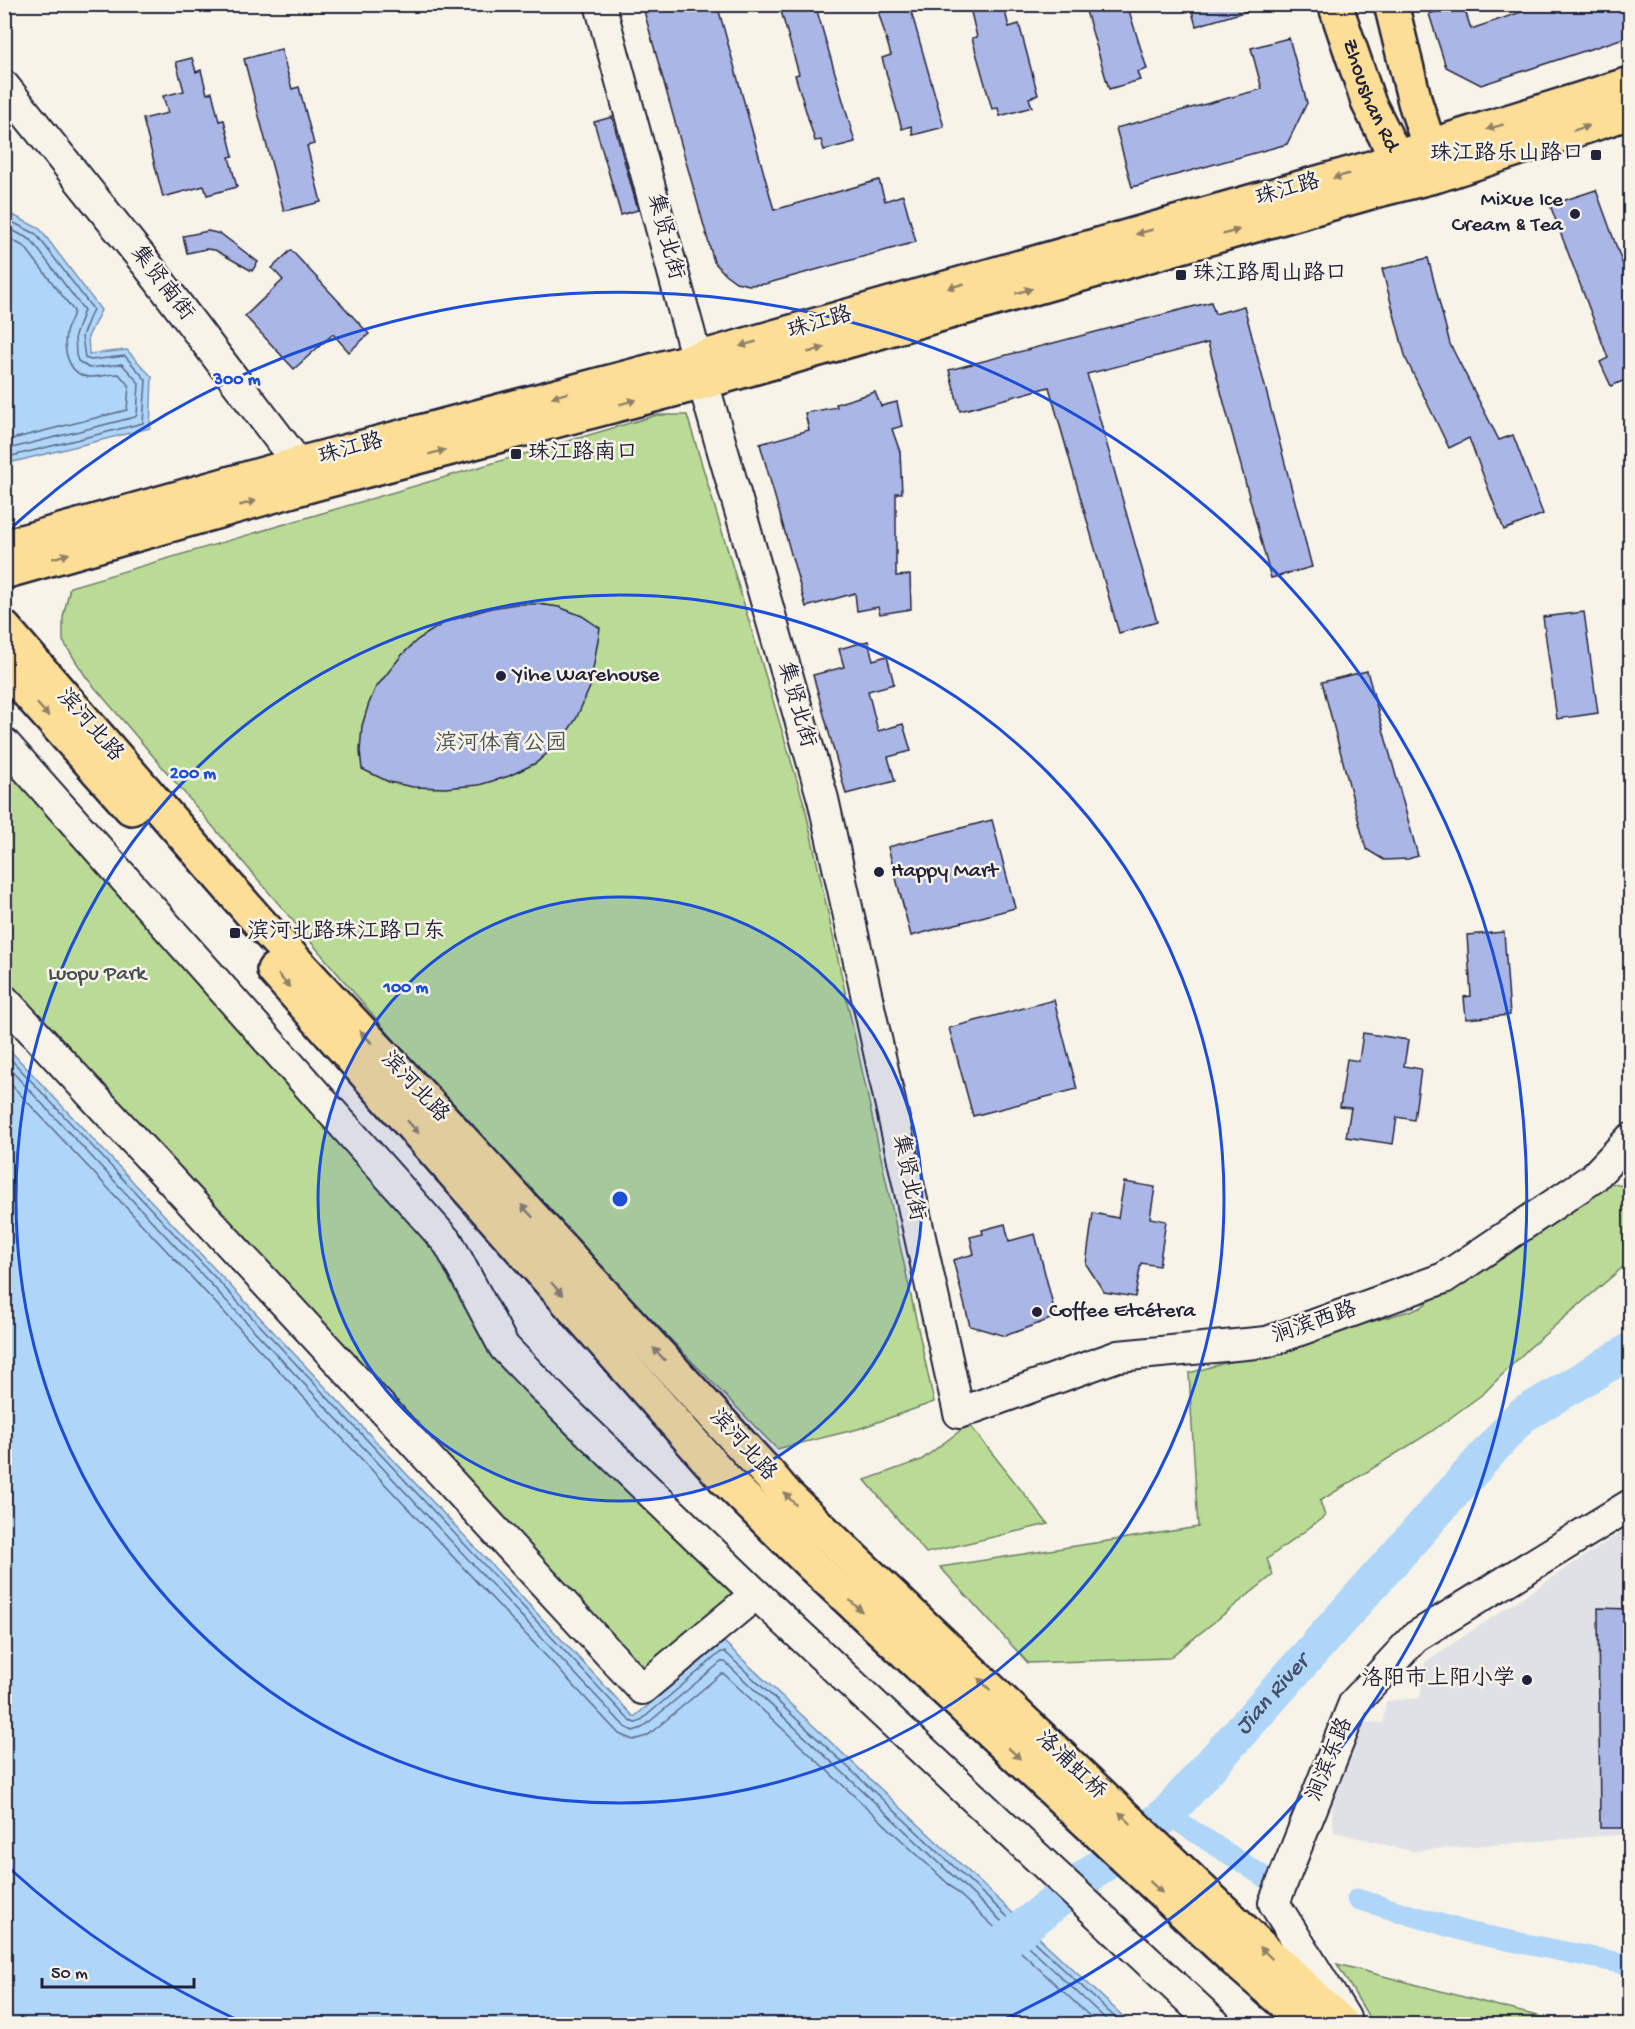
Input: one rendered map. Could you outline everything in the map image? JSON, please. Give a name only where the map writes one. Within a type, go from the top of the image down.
[{"type":"main road","name":"Zhoushan Rd","points":[[1335,4],[1369,104],[1401,170]]},
{"type":"main road","points":[[1343,4],[1369,104]]},
{"type":"main road","points":[[1385,4],[1415,102]]},
{"type":"main road","name":"Zhoushan Rd","points":[[1391,4],[1415,102],[1434,160]]},
{"type":"main road","name":"珠江路","points":[[1434,160],[1630,84]]},
{"type":"main road","name":"珠江路","points":[[4,547],[307,474],[700,370],[1434,160],[1630,112]]},
{"type":"main road","name":"珠江路","points":[[4,572],[307,474]]},
{"type":"main road","name":"滨河北路","points":[[4,628],[259,922],[465,1142],[787,1496],[832,1539]]},
{"type":"main road","name":"滨河北路","points":[[4,666],[725,1479],[813,1566]]},
{"type":"main road","name":"洛浦虹桥","points":[[832,1539],[1304,2010]]},
{"type":"main road","name":"洛浦虹桥","points":[[813,1566],[1236,1961],[1304,2010]]},
{"type":"main road","points":[[1304,2010],[1342,2025]]},
{"type":"street","name":"集贤北街","points":[[600,4],[700,370],[823,799],[959,1413]]},
{"type":"street","name":"集贤南街","points":[[4,86],[144,262],[307,474]]},
{"type":"street","points":[[4,743],[449,1244],[504,1347],[559,1404],[756,1594],[1215,2025]]},
{"type":"street","points":[[4,1000],[642,1689],[756,1594]]},
{"type":"street","name":"涧滨西路","points":[[959,1413],[1118,1356],[1267,1342],[1444,1278],[1593,1178],[1630,1139]]},
{"type":"street","name":"涧滨东路","points":[[1349,2025],[1274,1903],[1354,1703],[1415,1637],[1630,1505]]},
{"type":"shaded area","name":"洛阳市上阳小学","points":[[1630,1526],[1630,1834],[1412,1851],[1334,1832],[1330,1793],[1362,1722],[1383,1723],[1386,1701],[1420,1698],[1425,1662]]},
{"type":"green space","name":"滨河体育公园","points":[[657,415],[687,415],[805,807],[934,1402],[858,1429],[777,1449],[490,1153],[86,677],[63,641],[63,617],[70,587]]},
{"type":"green space","name":"Luopu Park","points":[[4,743],[449,1244],[504,1347],[756,1594],[642,1689],[5,1000]]},
{"type":"green space","points":[[1593,1178],[1630,1188],[1630,1261],[1528,1349],[1484,1393],[1431,1432],[1320,1501],[1325,1516],[1267,1559],[1273,1575],[1169,1658],[1028,1663],[940,1567],[1198,1527],[1189,1373],[1420,1308]]},
{"type":"green space","points":[[969,1424],[1048,1524],[926,1553],[865,1480],[921,1460]]},
{"type":"green space","points":[[1337,1964],[1568,2024],[1373,2024]]},
{"type":"water","points":[[5,211],[40,229],[101,310],[88,337],[89,354],[127,350],[152,377],[150,428],[5,464]]},
{"type":"water","points":[[4,1044],[634,1717],[724,1642],[1131,2024],[5,2024]]},
{"type":"building","points":[[642,4],[717,4],[774,210],[879,180],[885,201],[903,195],[916,242],[765,284],[749,285],[736,282],[725,274],[714,262]]},
{"type":"building","points":[[779,4],[815,4],[855,142],[824,150],[821,140],[815,141],[795,75],[799,74]]},
{"type":"building","points":[[876,4],[909,4],[944,127],[913,135],[911,126],[902,129],[882,58],[891,55]]},
{"type":"building","points":[[969,4],[1003,4],[1009,27],[1019,24],[1038,95],[1029,98],[1032,107],[1000,116],[998,108],[992,109],[972,38],[977,37]]},
{"type":"building","points":[[1084,4],[1127,4],[1147,69],[1137,72],[1140,80],[1109,89]]},
{"type":"building","points":[[1190,4],[1254,4],[1254,9],[1196,26]]},
{"type":"building","points":[[1463,4],[1471,29],[1545,4],[1630,4],[1630,36],[1481,85],[1446,67],[1429,14]]},
{"type":"building","points":[[1289,38],[1307,103],[1287,144],[1132,187],[1116,128],[1262,89],[1251,48]]},
{"type":"building","points":[[281,49],[292,89],[299,87],[314,144],[307,146],[321,202],[284,211],[244,59]]},
{"type":"building","points":[[192,58],[196,72],[201,70],[207,94],[212,92],[219,121],[224,120],[233,156],[229,157],[237,187],[207,195],[204,186],[163,197],[143,119],[168,113],[163,96],[184,91],[176,62]]},
{"type":"building","points":[[612,117],[638,210],[621,215],[594,122]]},
{"type":"building","points":[[1596,190],[1630,284],[1630,378],[1611,386],[1600,362],[1608,358],[1550,205]]},
{"type":"building","points":[[208,231],[221,234],[258,262],[252,271],[215,250],[206,249],[187,253],[183,236]]},
{"type":"building","points":[[291,250],[369,334],[349,352],[333,334],[294,369],[245,316],[283,280],[272,268]]},
{"type":"building","points":[[1428,258],[1450,344],[1499,440],[1513,435],[1543,514],[1504,530],[1469,438],[1449,448],[1406,359],[1382,269]]},
{"type":"building","points":[[1211,302],[1215,314],[1244,306],[1312,567],[1271,578],[1208,343],[1087,374],[1157,622],[1119,633],[1049,387],[960,411],[949,370]]},
{"type":"building","points":[[875,392],[881,406],[897,402],[902,426],[892,429],[900,452],[902,493],[896,493],[896,576],[910,575],[911,609],[880,614],[878,607],[857,611],[855,593],[806,607],[760,444],[809,430],[805,413],[837,407],[836,404]]},
{"type":"building","points":[[516,604],[559,607],[582,616],[600,628],[590,687],[576,719],[562,740],[536,763],[509,776],[479,785],[445,788],[413,787],[389,782],[362,769],[360,751],[362,726],[368,706],[375,689],[401,656],[417,640],[445,622],[491,608]]},
{"type":"building","points":[[1584,612],[1598,713],[1557,719],[1543,617]]},
{"type":"building","points":[[868,641],[873,660],[887,656],[894,684],[868,691],[878,731],[903,724],[911,751],[888,757],[895,781],[846,794],[813,675],[844,667],[839,649]]},
{"type":"building","points":[[1367,671],[1418,856],[1408,859],[1384,860],[1366,849],[1322,682]]},
{"type":"building","points":[[992,820],[1015,908],[911,936],[888,847]]},
{"type":"building","points":[[1504,932],[1510,1015],[1466,1019],[1464,997],[1471,996],[1467,935]]},
{"type":"building","points":[[1054,1000],[1077,1089],[973,1116],[949,1028]]},
{"type":"building","points":[[1363,1033],[1408,1040],[1404,1066],[1421,1069],[1414,1120],[1397,1117],[1393,1144],[1346,1137],[1351,1108],[1340,1107],[1347,1059],[1359,1061]]},
{"type":"building","points":[[1124,1182],[1155,1187],[1150,1218],[1166,1221],[1159,1266],[1141,1263],[1135,1297],[1104,1292],[1086,1264],[1093,1213],[1118,1218]]},
{"type":"building","points":[[1005,1224],[1009,1241],[1035,1234],[1056,1317],[1005,1336],[970,1326],[953,1260],[974,1254],[970,1237],[983,1234],[982,1230]]},
{"type":"building","points":[[1598,1608],[1629,1609],[1630,1828],[1600,1828]]},
{"type":"waterway","name":"Jian River","points":[[988,1955],[1167,1814],[1521,1416],[1630,1351]]},
{"type":"waterway","points":[[1167,1814],[1269,1880]]},
{"type":"waterway","points":[[1357,1899],[1467,1932],[1630,1965]]},
{"type":"place","name":"珠江路乐山路口","points":[[1596,155]]},
{"type":"place","name":"Mixue Ice Cream & Tea","points":[[1575,214]]},
{"type":"place","name":"珠江路周山路口","points":[[1181,275]]},
{"type":"place","name":"珠江路南口","points":[[516,454]]},
{"type":"place","name":"Yihe Warehouse","points":[[501,676]]},
{"type":"place","name":"Happy Mart","points":[[879,872]]},
{"type":"place","name":"滨河北路珠江路口东","points":[[235,933]]},
{"type":"place","name":"Coffee Etcétera","points":[[1037,1312]]},
{"type":"place","name":"洛阳市上阳小学","points":[[1527,1680]]}]
